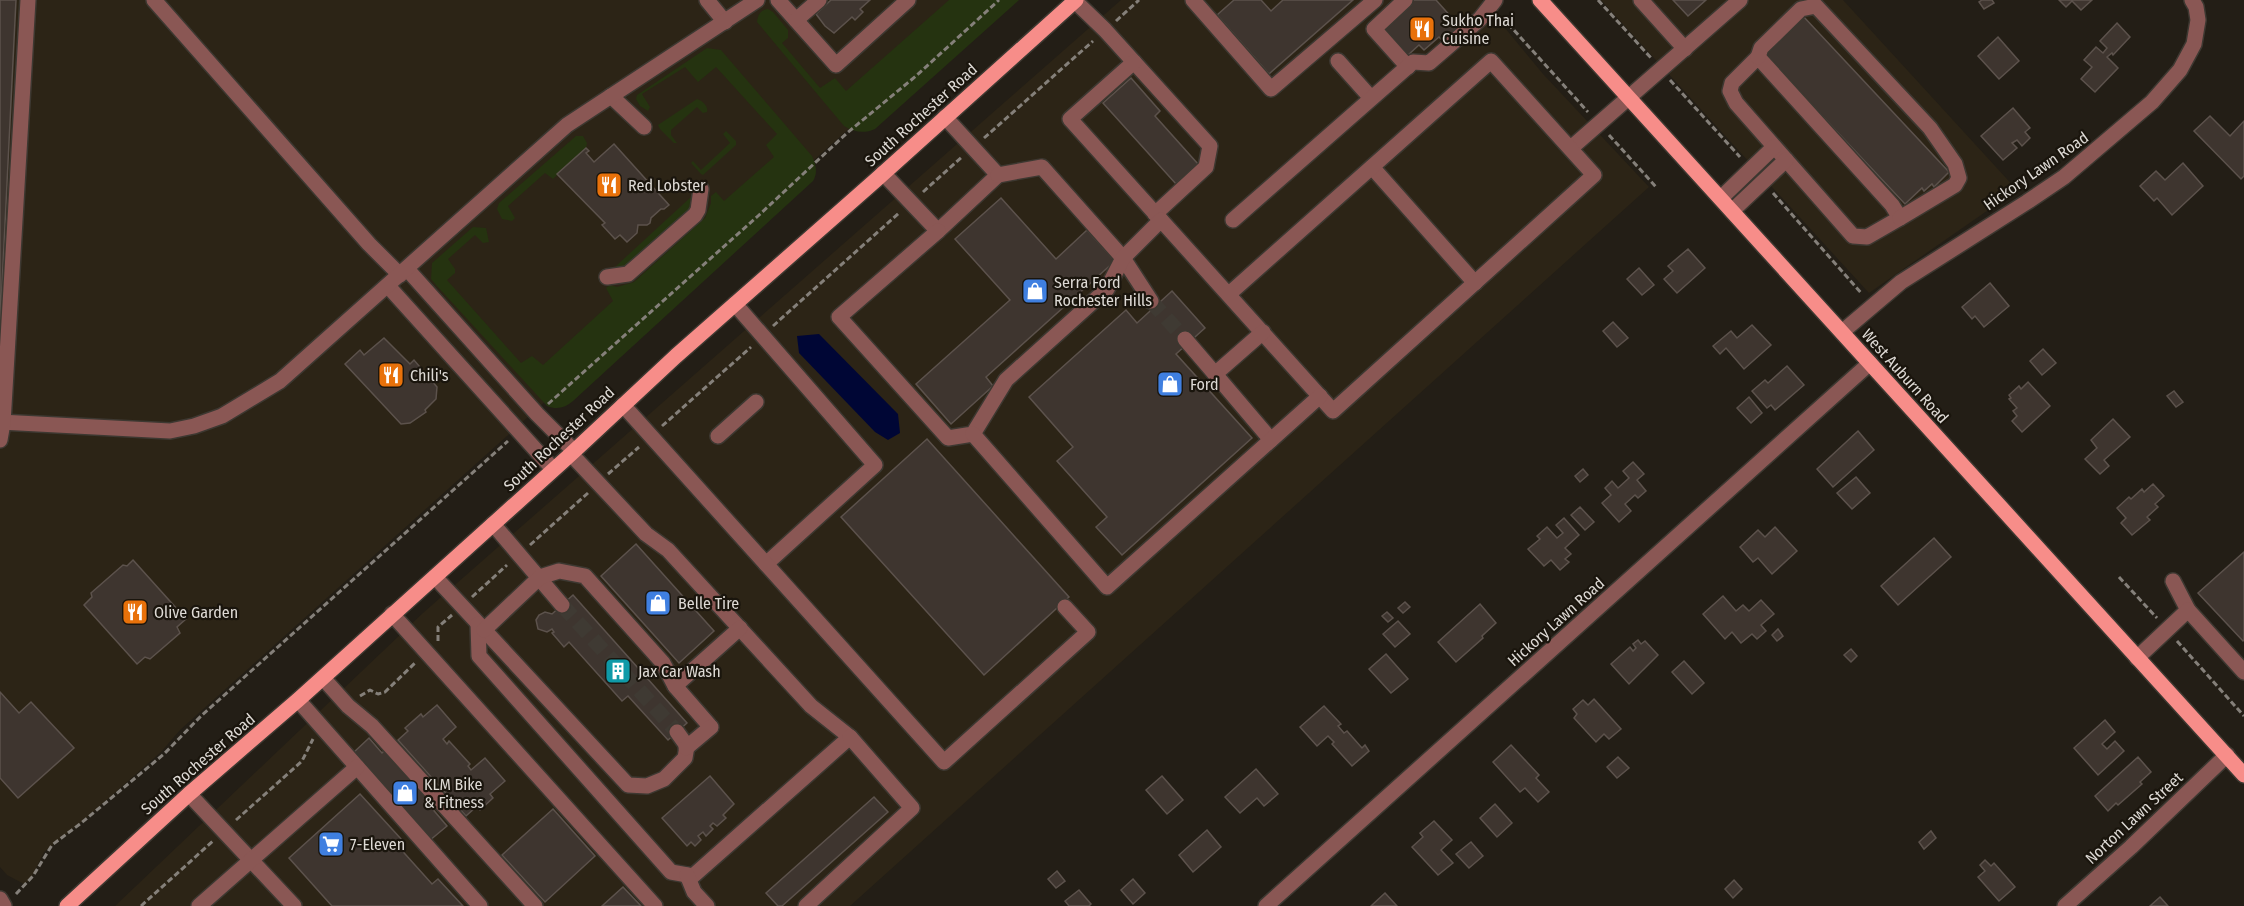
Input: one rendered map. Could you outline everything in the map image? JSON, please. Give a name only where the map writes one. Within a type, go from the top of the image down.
[{"type":"main road","name":"South Rochester Road","points":[[67,906],[1075,0]]},
{"type":"main road","name":"West Auburn Road","points":[[1544,2],[2244,775]]},
{"type":"street","points":[[0,440],[28,0]]},
{"type":"street","points":[[154,0],[369,244],[404,272],[573,452],[598,483],[646,534],[668,550],[811,706],[850,736],[912,808],[806,906]]},
{"type":"street","points":[[707,0],[725,22]]},
{"type":"street","points":[[2,423],[170,431],[207,422],[238,408],[280,381],[567,125],[757,0]]},
{"type":"street","points":[[778,0],[836,65],[908,0]]},
{"type":"street","points":[[796,20],[819,0]]},
{"type":"street","points":[[1075,0],[1106,30],[1210,146],[1206,167],[1123,258],[1107,289],[1006,380],[972,434],[948,438],[839,317],[938,231],[998,175],[1042,167],[1123,258],[1151,301]]},
{"type":"street","points":[[1193,0],[1271,89],[1375,0]]},
{"type":"street","points":[[1405,0],[1374,29],[1408,67]]},
{"type":"street","points":[[1641,0],[1685,49]]},
{"type":"street","points":[[1571,148],[1630,99],[1740,0]]},
{"type":"street","name":"Hickory Lawn Road","points":[[1842,332],[1901,282],[2064,177],[2157,97],[2180,70],[2194,44],[2198,20],[2196,7],[2192,0]]},
{"type":"street","points":[[1233,220],[1413,62],[1429,63],[1480,19],[1493,2]]},
{"type":"street","points":[[1816,6],[1930,128],[1955,164],[1959,178],[1955,185],[1867,237],[1853,236],[1774,147],[1736,103],[1730,91],[1732,83],[1758,57],[1761,48],[1801,9],[1816,6]]},
{"type":"street","points":[[1758,57],[1892,205],[1900,218]]},
{"type":"street","points":[[1338,61],[1371,98]]},
{"type":"street","points":[[1134,63],[1070,119],[1333,411],[1594,175],[1491,61],[1229,294]]},
{"type":"street","points":[[611,96],[644,127]]},
{"type":"street","points":[[945,117],[998,175]]},
{"type":"street","points":[[1720,198],[1774,147]]},
{"type":"street","points":[[1732,211],[1786,160]]},
{"type":"street","points":[[1372,167],[1474,283]]},
{"type":"street","points":[[883,173],[938,231]]},
{"type":"street","points":[[607,277],[628,274],[695,215],[701,189]]},
{"type":"street","points":[[388,285],[554,469]]},
{"type":"street","points":[[735,304],[875,465],[766,564]]},
{"type":"street","points":[[1215,374],[1263,332]]},
{"type":"street","points":[[1185,339],[1271,440]]},
{"type":"street","name":"Hickory Lawn Road","points":[[1266,906],[1870,363]]},
{"type":"street","points":[[972,434],[1107,586],[1320,396]]},
{"type":"street","points":[[718,436],[756,402]]},
{"type":"street","points":[[623,405],[944,762],[1089,632],[1065,607]]},
{"type":"street","points":[[493,524],[562,605]]},
{"type":"street","points":[[686,748],[710,726],[675,686],[663,663],[585,576],[559,572],[540,577],[481,627],[479,656],[671,872],[693,876],[850,736]]},
{"type":"street","points":[[435,577],[628,785],[647,786],[664,779],[685,758],[686,748],[677,732]]},
{"type":"street","points":[[2173,581],[2188,610],[2244,672]]},
{"type":"street","points":[[2137,658],[2188,610]]},
{"type":"street","points":[[392,614],[655,906]]},
{"type":"street","points":[[675,686],[740,628]]},
{"type":"street","points":[[323,678],[348,706],[372,726],[535,906]]},
{"type":"street","points":[[298,700],[480,906]]},
{"type":"street","name":"Norton Lawn Street","points":[[2065,906],[2139,840],[2227,755]]},
{"type":"street","points":[[199,906],[357,767]]},
{"type":"street","points":[[189,794],[294,906]]},
{"type":"street","points":[[687,875],[694,892],[707,906]]},
{"type":"street","points":[[0,899],[4,906]]},
{"type":"path","points":[[543,409],[847,133],[916,76],[999,0]]},
{"type":"path","points":[[348,706],[362,693],[370,690],[378,694],[385,692],[439,640],[438,627],[1139,0]]},
{"type":"path","points":[[1493,2],[1657,188]]},
{"type":"path","points":[[27,883],[51,845],[80,824],[164,754],[202,714],[510,439]]},
{"type":"path","points":[[2120,577],[2244,716]]},
{"type":"path","points":[[141,906],[302,760],[314,737],[323,729]]},
{"type":"shaded area","points":[[0,0],[992,0],[180,730],[161,752],[44,852],[30,880],[24,884],[7,875],[0,867]]},
{"type":"shaded area","points":[[1121,0],[1482,0],[1543,74],[1649,187],[850,906],[115,906],[423,613]]},
{"type":"shaded area","points":[[1601,0],[1843,0],[2017,190],[1869,293]]},
{"type":"shaded area","points":[[819,334],[898,414],[900,433],[888,440],[875,432],[799,353],[797,336]]},
{"type":"green space","points":[[949,0],[1019,0],[875,129],[863,132],[844,126],[757,22],[763,10],[768,9],[773,12],[788,30],[788,38],[782,43],[820,88],[835,78],[846,91]]},
{"type":"green space","points":[[707,48],[721,50],[812,156],[816,169],[815,178],[573,401],[561,408],[547,406],[431,279],[432,263],[473,227],[486,228],[489,242],[483,243],[475,235],[448,259],[455,273],[447,280],[521,363],[532,356],[543,365],[613,301],[606,288],[610,285],[617,287],[634,282],[705,218],[711,203],[711,196],[716,192],[724,201],[774,157],[766,145],[777,134],[716,67],[698,82],[685,67],[642,94],[650,107],[648,111],[640,106],[636,99],[637,95]]},
{"type":"green space","points":[[697,99],[705,104],[707,112],[703,113],[697,107],[671,130],[671,135],[677,143],[674,143],[658,125]]},
{"type":"green space","points":[[726,131],[736,141],[736,145],[703,175],[701,174],[691,163],[693,161],[701,170],[730,143],[723,134]]},
{"type":"green space","points":[[576,136],[583,136],[587,143],[586,148],[553,179],[545,173],[508,206],[515,218],[512,221],[502,219],[497,209],[499,203]]},
{"type":"green space","points":[[691,197],[689,210],[624,266],[615,267]]},
{"type":"building","points":[[0,0],[16,0],[0,326]]},
{"type":"building","points":[[831,0],[870,0],[860,9],[863,12],[855,20],[852,17],[834,33],[816,14]]},
{"type":"building","points":[[1234,0],[1261,0],[1271,11],[1283,0],[1353,0],[1269,74],[1217,15]]},
{"type":"building","name":"Sukho Thai Cuisine","points":[[1412,0],[1436,0],[1461,28],[1445,43],[1439,37],[1424,50],[1419,45],[1407,56],[1384,30],[1411,5],[1409,3]]},
{"type":"building","points":[[1673,0],[1706,0],[1688,16]]},
{"type":"building","points":[[1992,0],[1994,3],[1984,9],[1979,2]]},
{"type":"building","points":[[2059,0],[2092,0],[2081,10],[2072,1],[2066,7]]},
{"type":"building","points":[[1802,15],[1949,172],[1934,187],[1932,184],[1924,191],[1922,188],[1905,204],[1762,52]]},
{"type":"building","points":[[2117,23],[2130,37],[2113,55],[2112,53],[2107,57],[2118,68],[2095,92],[2081,79],[2092,67],[2084,60],[2096,47],[2103,53],[2107,48],[2100,41]]},
{"type":"building","points":[[1998,37],[2019,61],[1999,79],[1978,56]]},
{"type":"building","points":[[1131,78],[1160,111],[1155,116],[1198,164],[1176,184],[1103,103]]},
{"type":"building","points":[[2013,108],[2030,128],[2025,132],[2030,138],[2022,146],[2017,140],[2012,143],[2017,148],[2003,160],[1981,136]]},
{"type":"building","points":[[2210,116],[2230,136],[2244,121],[2244,176],[2241,179],[2194,131]]},
{"type":"building","name":"Red Lobster","points":[[614,144],[669,205],[651,218],[647,225],[638,225],[637,233],[627,242],[620,235],[615,239],[602,225],[605,223],[557,174],[586,148],[589,151],[586,153],[594,162]]},
{"type":"building","points":[[2183,163],[2203,186],[2172,215],[2157,198],[2154,201],[2140,186],[2156,171],[2165,180]]},
{"type":"building","points":[[1001,198],[1056,259],[1087,230],[1115,261],[986,377],[993,386],[951,424],[916,384],[1010,300],[955,239]]},
{"type":"building","points":[[1688,249],[1705,268],[1677,293],[1664,279],[1673,271],[1668,266]]},
{"type":"building","points":[[1639,268],[1654,285],[1642,295],[1627,279]]},
{"type":"building","points":[[1990,283],[2009,306],[1984,327],[1975,316],[1972,319],[1962,307]]},
{"type":"building","points":[[1172,291],[1205,328],[1176,354],[1252,438],[1122,555],[1096,527],[1107,517],[1057,461],[1073,447],[1029,397],[1126,310],[1137,323]]},
{"type":"building","points":[[1613,322],[1628,338],[1617,347],[1603,331]]},
{"type":"building","points":[[1752,325],[1771,345],[1744,369],[1726,348],[1720,354],[1713,346],[1731,331],[1737,338]]},
{"type":"building","name":"Chili's","points":[[384,338],[410,364],[414,360],[437,387],[436,399],[425,410],[426,412],[410,423],[401,424],[345,364],[360,350],[364,355]]},
{"type":"building","points":[[2043,349],[2056,363],[2042,375],[2030,361]]},
{"type":"building","points":[[1787,366],[1804,385],[1775,410],[1771,405],[1767,408],[1752,391],[1765,380],[1768,383]]},
{"type":"building","points":[[2028,382],[2050,406],[2022,432],[2012,421],[2017,416],[2013,411],[2017,408],[2009,399],[2011,398],[2009,395],[2019,386],[2021,389]]},
{"type":"building","points":[[2174,391],[2183,402],[2176,407],[2167,396]]},
{"type":"building","points":[[1749,397],[1762,413],[1751,423],[1737,408]]},
{"type":"building","points":[[2113,419],[2130,437],[2104,460],[2109,466],[2100,474],[2085,459],[2097,448],[2091,440]]},
{"type":"building","points":[[1858,431],[1874,450],[1833,487],[1817,469]]},
{"type":"building","points":[[927,439],[1069,597],[984,675],[841,517]]},
{"type":"building","points":[[1633,462],[1644,474],[1637,480],[1646,491],[1638,498],[1635,495],[1625,504],[1631,511],[1619,522],[1602,503],[1611,495],[1605,488],[1612,481],[1618,488],[1629,478],[1623,471]]},
{"type":"building","points":[[1583,469],[1588,475],[1580,482],[1575,476]]},
{"type":"building","points":[[1856,477],[1870,493],[1852,509],[1837,493]]},
{"type":"building","points":[[2153,484],[2164,496],[2155,504],[2158,507],[2147,517],[2150,520],[2132,535],[2121,523],[2126,518],[2117,508],[2129,497],[2131,499],[2142,489],[2144,492]]},
{"type":"building","points":[[1580,507],[1594,522],[1585,530],[1571,515]]},
{"type":"building","points":[[1564,518],[1579,535],[1565,548],[1571,554],[1565,559],[1569,562],[1560,570],[1551,560],[1544,566],[1528,549],[1540,539],[1537,536],[1547,527],[1557,538],[1563,533],[1556,525]]},
{"type":"building","points":[[1775,527],[1797,551],[1772,574],[1758,558],[1753,562],[1740,547],[1758,530],[1765,537]]},
{"type":"building","points":[[1934,538],[1951,557],[1898,605],[1881,586]]},
{"type":"building","name":"Belle Tire","points":[[636,544],[714,631],[679,663],[601,576]]},
{"type":"building","points":[[2244,552],[2244,640],[2243,641],[2198,593]]},
{"type":"building","name":"Olive Garden","points":[[133,560],[186,619],[177,627],[180,633],[150,659],[145,657],[137,664],[84,605],[92,597],[91,593],[123,565],[127,566]]},
{"type":"building","name":"Jax Car Wash","points":[[573,595],[687,723],[668,740],[628,696],[622,701],[569,642],[564,647],[552,633],[554,632],[552,629],[547,632],[538,629],[536,620],[539,615],[545,612],[552,614]]},
{"type":"building","points":[[1723,596],[1736,611],[1743,605],[1749,611],[1761,600],[1774,614],[1761,625],[1766,631],[1757,639],[1752,634],[1741,643],[1732,632],[1725,639],[1703,614]]},
{"type":"building","points":[[1405,602],[1410,607],[1403,613],[1398,608]]},
{"type":"building","points":[[1480,604],[1496,623],[1456,662],[1438,642]]},
{"type":"building","points":[[1387,612],[1393,618],[1388,622],[1382,616]]},
{"type":"building","points":[[1398,621],[1410,634],[1395,647],[1383,634]]},
{"type":"building","points":[[1778,629],[1783,636],[1777,641],[1772,635]]},
{"type":"building","points":[[1638,640],[1641,644],[1645,641],[1658,655],[1629,684],[1611,664],[1630,647],[1633,651],[1636,648],[1633,644]]},
{"type":"building","points":[[1851,649],[1857,656],[1851,662],[1844,655]]},
{"type":"building","points":[[1386,654],[1408,679],[1391,693],[1369,669]]},
{"type":"building","points":[[1684,661],[1704,683],[1692,694],[1672,672]]},
{"type":"building","points":[[0,692],[19,713],[31,702],[74,748],[18,798],[0,778]]},
{"type":"building","points":[[1594,699],[1621,729],[1609,739],[1604,734],[1596,742],[1574,718],[1577,714],[1573,709],[1583,700],[1588,705]]},
{"type":"building","points":[[437,705],[456,727],[443,739],[447,744],[449,741],[470,764],[468,766],[471,770],[485,758],[505,781],[490,794],[493,798],[480,810],[476,807],[466,816],[398,740],[408,731],[405,728],[421,714],[423,717]]},
{"type":"building","points":[[1324,706],[1341,724],[1338,726],[1344,733],[1347,731],[1362,748],[1365,745],[1369,751],[1352,766],[1332,744],[1334,742],[1328,736],[1317,746],[1300,727]]},
{"type":"building","points":[[2105,720],[2115,732],[2102,744],[2107,749],[2115,741],[2124,751],[2098,775],[2074,748]]},
{"type":"building","name":"KLM Bike & Fitness","points":[[369,738],[382,753],[387,748],[427,796],[424,799],[447,826],[429,841],[353,753]]},
{"type":"building","points":[[1511,745],[1539,775],[1536,778],[1549,792],[1538,802],[1525,788],[1520,792],[1493,762]]},
{"type":"building","points":[[1618,757],[1629,768],[1617,778],[1607,767]]},
{"type":"building","points":[[2138,757],[2151,772],[2140,782],[2142,784],[2108,811],[2095,796]]},
{"type":"building","points":[[1256,769],[1278,794],[1264,806],[1257,798],[1240,813],[1225,797]]},
{"type":"building","points":[[710,776],[734,804],[723,815],[726,818],[717,826],[713,823],[710,826],[713,829],[706,836],[703,832],[698,836],[701,840],[695,846],[691,842],[687,846],[662,818]]},
{"type":"building","points":[[1162,776],[1183,800],[1167,814],[1146,790]]},
{"type":"building","points":[[360,794],[402,840],[397,845],[432,884],[438,879],[463,906],[332,906],[289,858]]},
{"type":"building","points":[[874,797],[888,812],[782,906],[778,906],[766,893]]},
{"type":"building","points":[[1495,804],[1512,823],[1497,837],[1480,818]]},
{"type":"building","points":[[553,809],[595,856],[545,902],[502,855]]},
{"type":"building","points":[[1434,821],[1452,840],[1441,850],[1453,863],[1438,875],[1412,847],[1423,837],[1420,833]]},
{"type":"building","points":[[1207,830],[1221,847],[1193,872],[1179,855]]},
{"type":"building","points":[[1931,831],[1936,838],[1924,849],[1919,842]]},
{"type":"building","points":[[1471,842],[1483,856],[1469,868],[1456,854]]},
{"type":"building","points":[[1985,860],[1991,866],[1994,863],[2015,887],[1999,901],[1978,877],[1985,871],[1980,865]]},
{"type":"building","points":[[1057,871],[1065,881],[1056,888],[1048,879]]},
{"type":"building","points":[[1133,879],[1145,893],[1133,904],[1121,890]]},
{"type":"building","points":[[1734,880],[1742,889],[1733,898],[1725,889]]},
{"type":"building","points":[[623,887],[641,906],[602,906]]},
{"type":"building","points":[[1079,890],[1091,904],[1089,906],[1069,906],[1065,901]]},
{"type":"building","points":[[1385,893],[1397,906],[1371,906]]},
{"type":"building","points":[[2160,897],[2168,906],[2150,906]]},
{"type":"tunnel","points":[[1151,301],[1185,339]]},
{"type":"tunnel","points":[[562,605],[677,732]]},
{"type":"place","name":"Sukho Thai Cuisine","points":[[1422,29]]},
{"type":"place","name":"Red Lobster","points":[[609,185]]},
{"type":"place","name":"Serra Ford Rochester Hills","points":[[1035,291]]},
{"type":"place","name":"Chili's","points":[[391,375]]},
{"type":"place","name":"Ford","points":[[1170,384]]},
{"type":"place","name":"Belle Tire","points":[[658,603]]},
{"type":"place","name":"Olive Garden","points":[[135,612]]},
{"type":"place","name":"Jax Car Wash","points":[[618,671]]},
{"type":"place","name":"KLM Bike & Fitness","points":[[405,793]]},
{"type":"place","name":"7-Eleven","points":[[331,844]]}]
